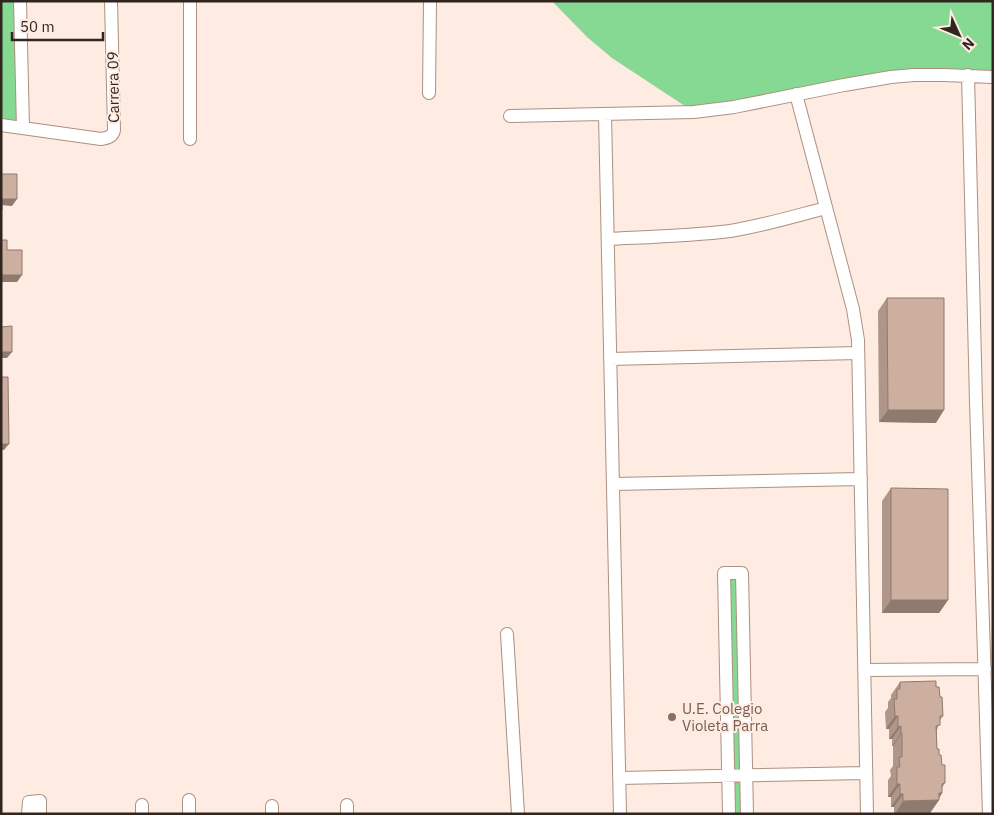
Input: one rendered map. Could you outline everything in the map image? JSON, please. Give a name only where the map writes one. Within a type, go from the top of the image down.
[{"type":"street","points":[[1,125],[23,128],[20,1]]},
{"type":"street","name":"Carrera 09","points":[[23,128],[101,138],[111,137],[114,134],[111,1]]},
{"type":"street","points":[[190,1],[190,139]]},
{"type":"street","points":[[430,1],[430,93]]},
{"type":"street","points":[[510,116],[694,112],[734,107],[844,84],[891,77],[914,75],[993,77]]},
{"type":"street","points":[[968,76],[975,393],[987,558],[985,669],[990,774],[989,814]]},
{"type":"street","points":[[796,94],[853,309],[858,340],[867,814]]},
{"type":"street","points":[[605,114],[620,814]]},
{"type":"street","points":[[608,239],[730,231],[826,208]]},
{"type":"street","points":[[610,359],[858,353]]},
{"type":"street","points":[[613,484],[862,479]]},
{"type":"street","points":[[729,814],[724,573],[742,573],[747,814]]},
{"type":"street","points":[[507,634],[518,814]]},
{"type":"street","points":[[865,670],[985,669]]},
{"type":"street","points":[[619,778],[866,773]]},
{"type":"street","points":[[189,800],[189,814]]},
{"type":"street","points":[[28,814],[29,802],[40,801],[40,814]]},
{"type":"green space","points":[[1,1],[20,1],[23,128],[1,125]]},
{"type":"green space","points":[[552,1],[993,1],[993,77],[944,75],[694,112],[612,58],[587,37]]},
{"type":"green space","points":[[724,573],[742,573],[747,814],[729,814]]},
{"type":"building","points":[[1,174],[17,174],[17,199],[2,199],[2,210],[1,210]]},
{"type":"building","points":[[1,240],[7,240],[7,250],[22,250],[22,275],[1,275]]},
{"type":"building","points":[[887,298],[944,298],[944,410],[888,410]]},
{"type":"building","points":[[12,326],[12,352],[1,352],[1,327]]},
{"type":"building","points":[[1,377],[8,377],[9,444],[1,444]]},
{"type":"building","points":[[891,488],[948,489],[948,600],[891,600]]},
{"type":"building","points":[[936,681],[936,687],[939,687],[940,697],[942,697],[943,716],[940,716],[940,725],[936,726],[937,749],[939,749],[939,755],[941,755],[942,765],[945,765],[945,783],[942,784],[942,793],[939,793],[939,800],[903,801],[903,794],[900,794],[900,784],[897,784],[897,767],[900,767],[899,757],[902,757],[902,733],[901,726],[898,727],[898,716],[895,716],[894,699],[897,699],[897,689],[900,689],[900,682]]},
{"type":"place","name":"U.E. Colegio Violeta Parra","points":[[672,717]]}]
